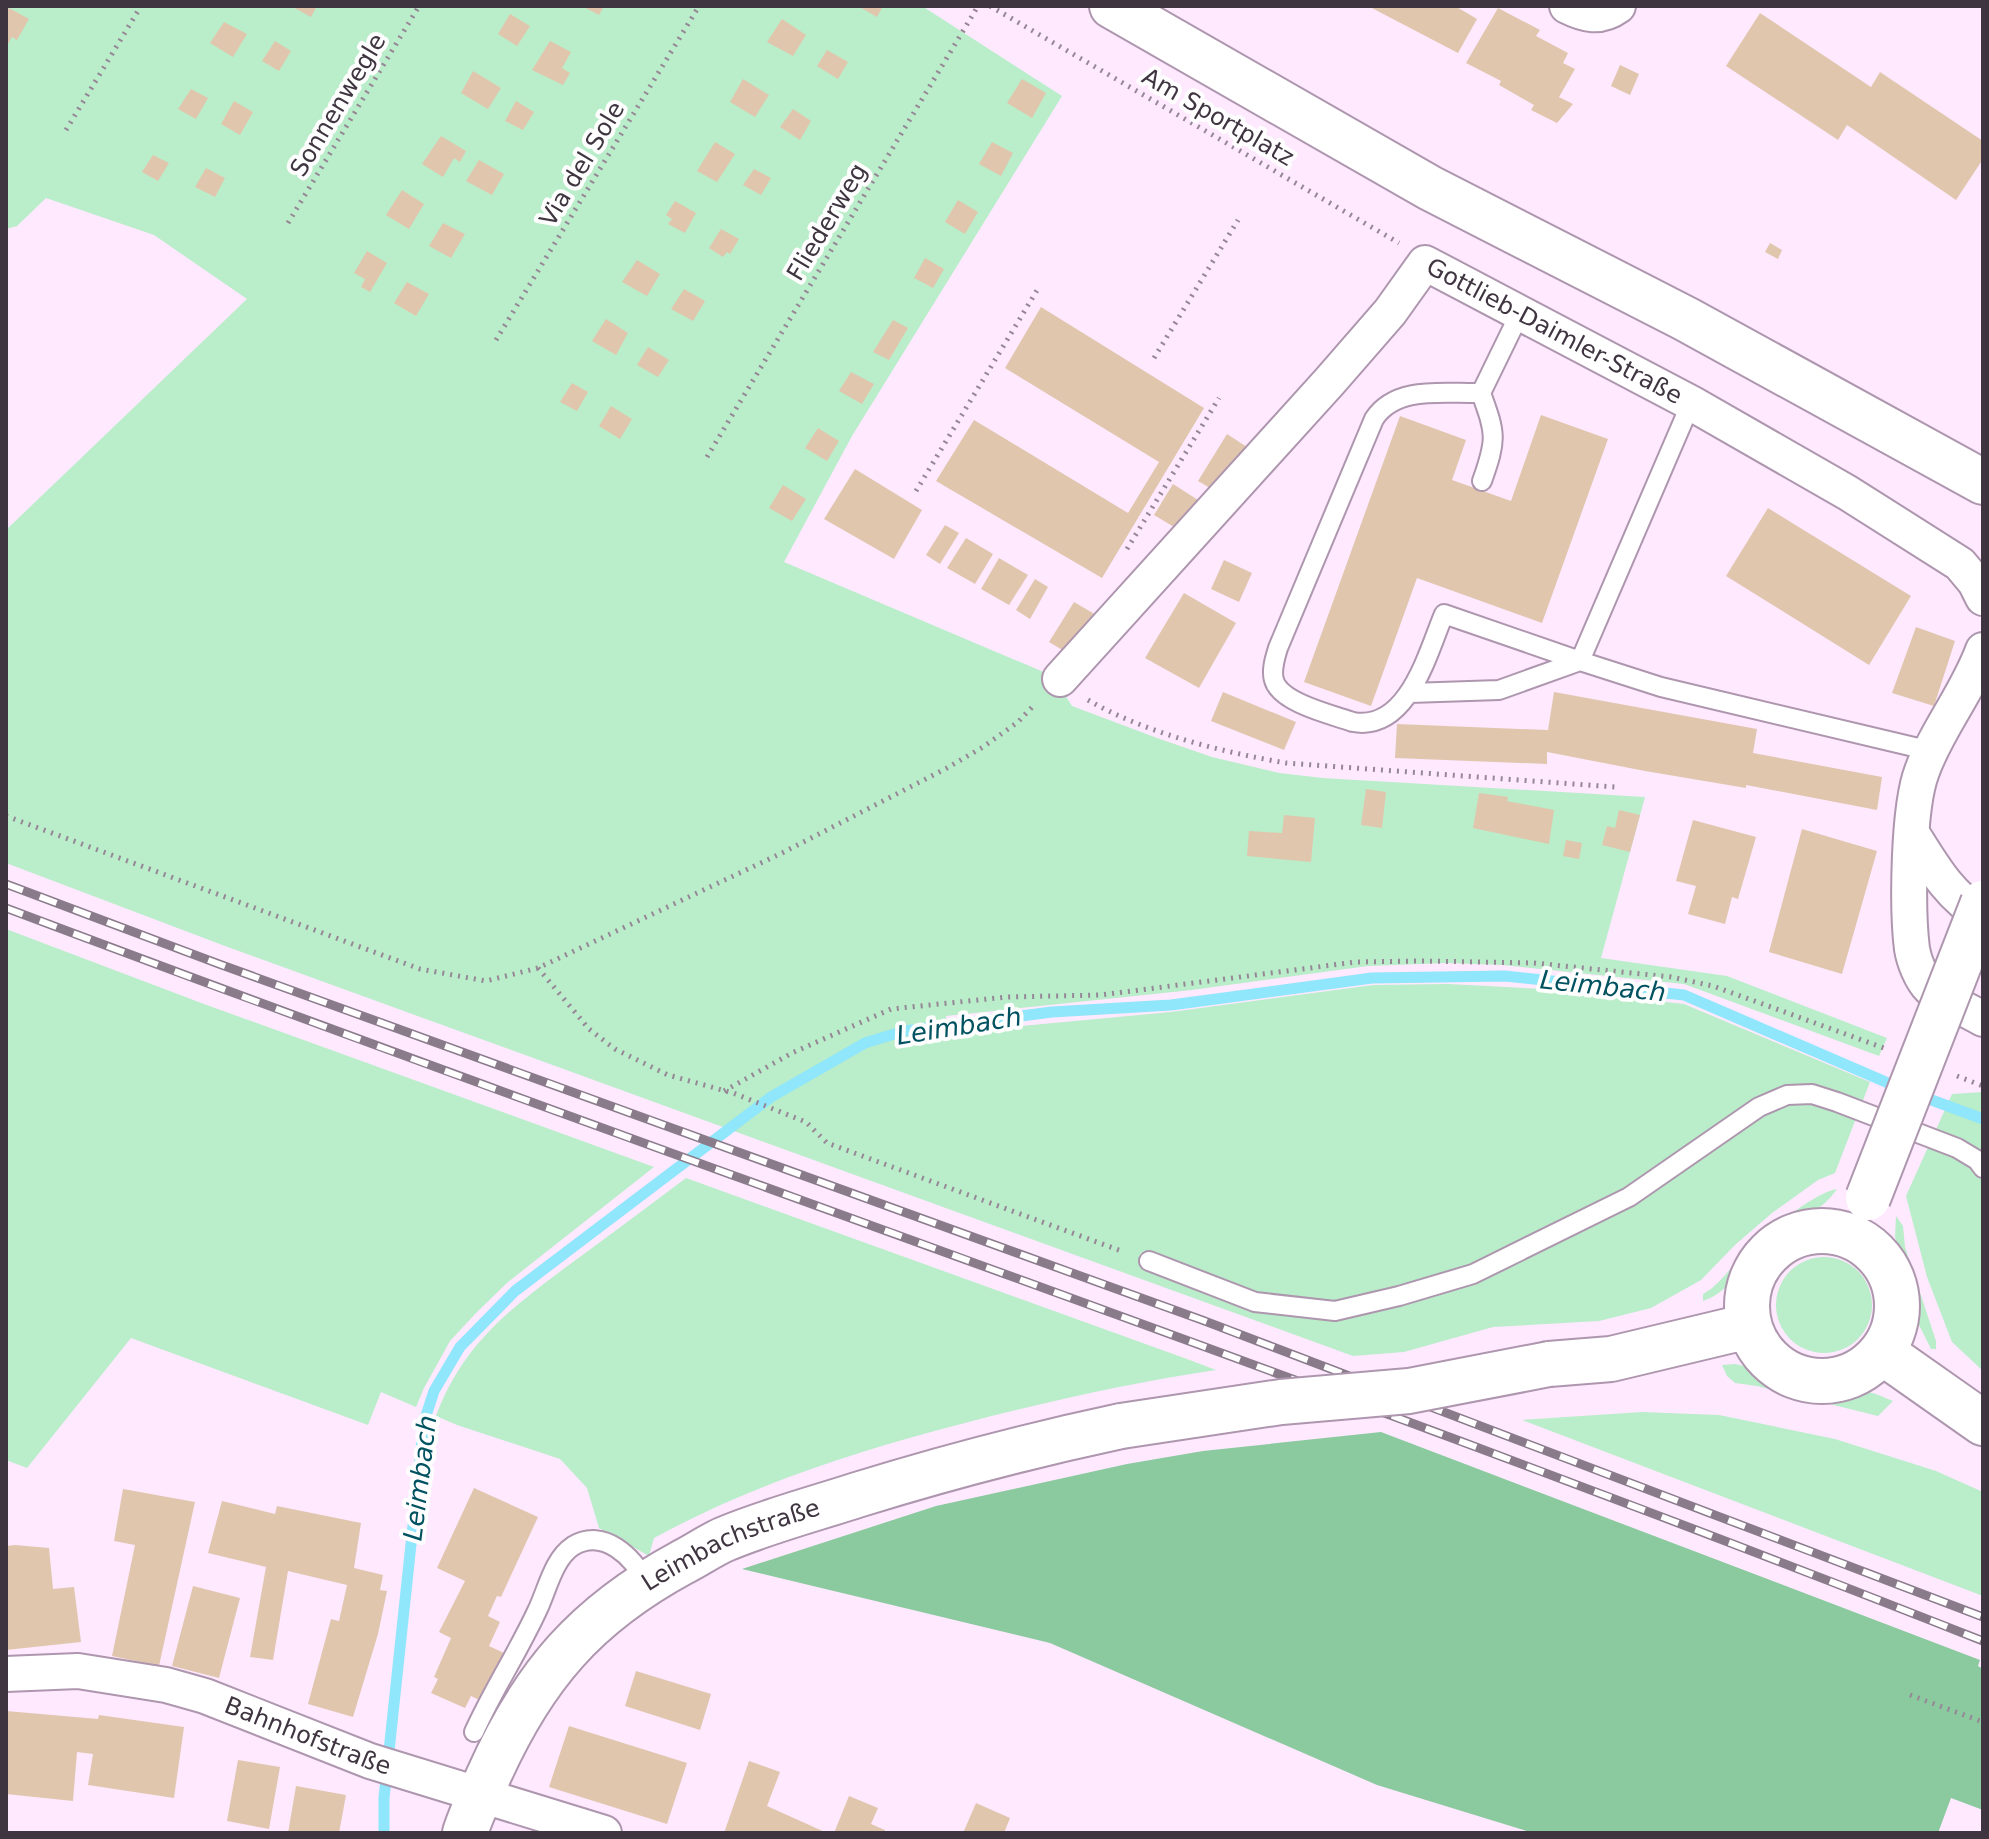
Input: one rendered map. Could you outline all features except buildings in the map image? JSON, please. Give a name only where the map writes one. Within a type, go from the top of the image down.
[{"type":"street","points":[[1112,6],[1430,188],[1838,400],[1979,484]]},
{"type":"street","points":[[1567,6],[1585,15],[1608,13],[1618,6]]},
{"type":"street","name":"Gottlieb-Daimler-Straße","points":[[1060,679],[1330,381],[1390,312],[1425,263],[1691,403],[1848,493],[1960,564],[1983,598]]},
{"type":"street","points":[[1983,650],[1973,676],[1931,751],[1916,788],[1911,908],[1912,949],[1916,965],[1930,988],[1983,1019]]},
{"type":"street","points":[[1913,835],[1942,882],[1966,906],[1983,916]]},
{"type":"street","points":[[1860,1218],[1865,1244],[1884,1263],[1895,1287],[1897,1314],[1890,1340],[1873,1362],[1849,1376],[1836,1380],[1808,1380],[1794,1376],[1771,1362],[1754,1339],[1749,1326],[1747,1298],[1750,1284],[1773,1249],[1812,1231],[1840,1233],[1860,1218],[1983,903]]},
{"type":"street","name":"Leimbachstraße","points":[[465,1833],[513,1726],[546,1674],[584,1631],[646,1583],[724,1540],[821,1506],[1039,1444],[1121,1426],[1281,1402],[1409,1391],[1549,1364],[1611,1359],[1749,1326]]},
{"type":"street","points":[[1882,1352],[1983,1423]]},
{"type":"street","name":"Bahnhofstraße","points":[[6,1674],[78,1671],[166,1685],[205,1696],[370,1761],[604,1833]]},
{"type":"lane","points":[[1482,481],[1494,436],[1481,393],[1520,313]]},
{"type":"lane","points":[[1481,393],[1402,396],[1378,413],[1278,648],[1274,680],[1285,695],[1353,722],[1379,720],[1401,705],[1410,693],[1444,614],[1661,687],[1931,751]]},
{"type":"lane","points":[[1410,693],[1499,690],[1580,661],[1691,403]]},
{"type":"lane","points":[[1149,1261],[1255,1302],[1335,1311],[1399,1296],[1473,1274],[1629,1197],[1759,1107],[1787,1095],[1812,1094],[1837,1102],[1957,1148],[1977,1160],[1983,1168]]},
{"type":"lane","points":[[474,1732],[560,1560],[572,1546],[585,1542],[605,1542],[626,1553],[639,1568],[646,1583]]},
{"type":"path","points":[[66,130],[141,6]]},
{"type":"path","name":"Sonnenwegle","points":[[288,223],[419,6]]},
{"type":"path","name":"Via del Sole","points":[[496,340],[699,6]]},
{"type":"path","name":"Fliederweg","points":[[707,457],[978,6]]},
{"type":"path","name":"Am Sportplatz","points":[[990,6],[1401,244],[1425,263]]},
{"type":"path","points":[[1154,358],[1238,220]]},
{"type":"path","points":[[916,491],[1039,287]]},
{"type":"path","points":[[1120,559],[1219,398]]},
{"type":"path","points":[[6,816],[420,969],[486,981],[538,968],[782,853],[947,768],[1018,722],[1060,679],[1105,709],[1253,758],[1323,767],[1615,787]]},
{"type":"path","points":[[724,1091],[792,1053],[891,1009],[1007,997],[1101,995],[1356,962],[1534,963],[1671,977],[1713,986],[1897,1053]]},
{"type":"path","points":[[538,968],[589,1029],[615,1049],[668,1075],[733,1093],[806,1122],[827,1143],[1149,1261]]},
{"type":"path","points":[[1954,1075],[1983,1086]]},
{"type":"path","points":[[1910,1695],[1983,1722]]},
{"type":"green space","points":[[6,6],[922,6],[1062,96],[852,436],[784,562],[1053,676],[1072,706],[1212,757],[1279,773],[1323,778],[1645,797],[1601,958],[1727,976],[1887,1038],[1879,1056],[1684,984],[1503,965],[1446,963],[1368,966],[1192,990],[946,1016],[947,1033],[1171,1012],[1373,985],[1448,984],[1562,990],[1684,1004],[1870,1082],[1835,1173],[1818,1180],[1772,1213],[1701,1280],[1651,1308],[1599,1321],[1493,1327],[1404,1352],[1353,1356],[225,946],[6,863],[6,530],[247,299],[154,235],[46,198],[17,226],[6,229]]},
{"type":"green space","points":[[6,929],[654,1167],[508,1282],[476,1313],[450,1341],[416,1407],[381,1392],[368,1425],[131,1338],[27,1468],[6,1460]]},
{"type":"green space","points":[[1983,1092],[1983,1371],[1952,1342],[1927,1277],[1906,1196],[1952,1094]]},
{"type":"green space","points":[[686,1178],[1216,1370],[1024,1408],[842,1458],[766,1486],[691,1519],[654,1538],[649,1556],[599,1528],[587,1488],[560,1459],[436,1416],[461,1366],[494,1327],[533,1292]]},
{"type":"green space","points":[[1837,1189],[1820,1207],[1764,1239],[1723,1290],[1703,1301],[1703,1294],[1718,1283],[1747,1250],[1771,1229],[1814,1199]]},
{"type":"green space","points":[[1896,1216],[1903,1226],[1905,1247],[1936,1349],[1931,1349],[1915,1317],[1908,1276],[1895,1237]]},
{"type":"green space","points":[[1824,1257],[1842,1261],[1858,1271],[1868,1287],[1872,1305],[1868,1323],[1858,1339],[1842,1349],[1824,1353],[1806,1349],[1790,1339],[1780,1323],[1776,1305],[1780,1287],[1790,1271],[1806,1261]]},
{"type":"green space","points":[[1735,1364],[1812,1394],[1863,1391],[1893,1401],[1878,1416],[1735,1383],[1722,1365]]},
{"type":"green space","points":[[1642,1412],[1719,1415],[1835,1439],[1936,1471],[1983,1492],[1983,1596],[1522,1420]]},
{"type":"green space","points":[[1381,1432],[1980,1660],[1978,1666],[1983,1669],[1983,1810],[1951,1798],[1938,1833],[1533,1833],[1377,1785],[1050,1643],[742,1569],[936,1506],[1127,1464],[1203,1451]]},
{"type":"waterway","name":"Leimbach","points":[[384,1833],[384,1798],[424,1422],[434,1391],[460,1347],[515,1291],[771,1097],[865,1043],[904,1031],[1052,1012],[1171,1005],[1372,978],[1505,976],[1684,995],[1902,1089]]},
{"type":"waterway","name":"Leimbach","points":[[1918,1095],[1983,1119]]},
{"type":"railway","points":[[6,884],[1202,1320],[1983,1617]]},
{"type":"railway","points":[[6,908],[1491,1452],[1983,1641]]}]
